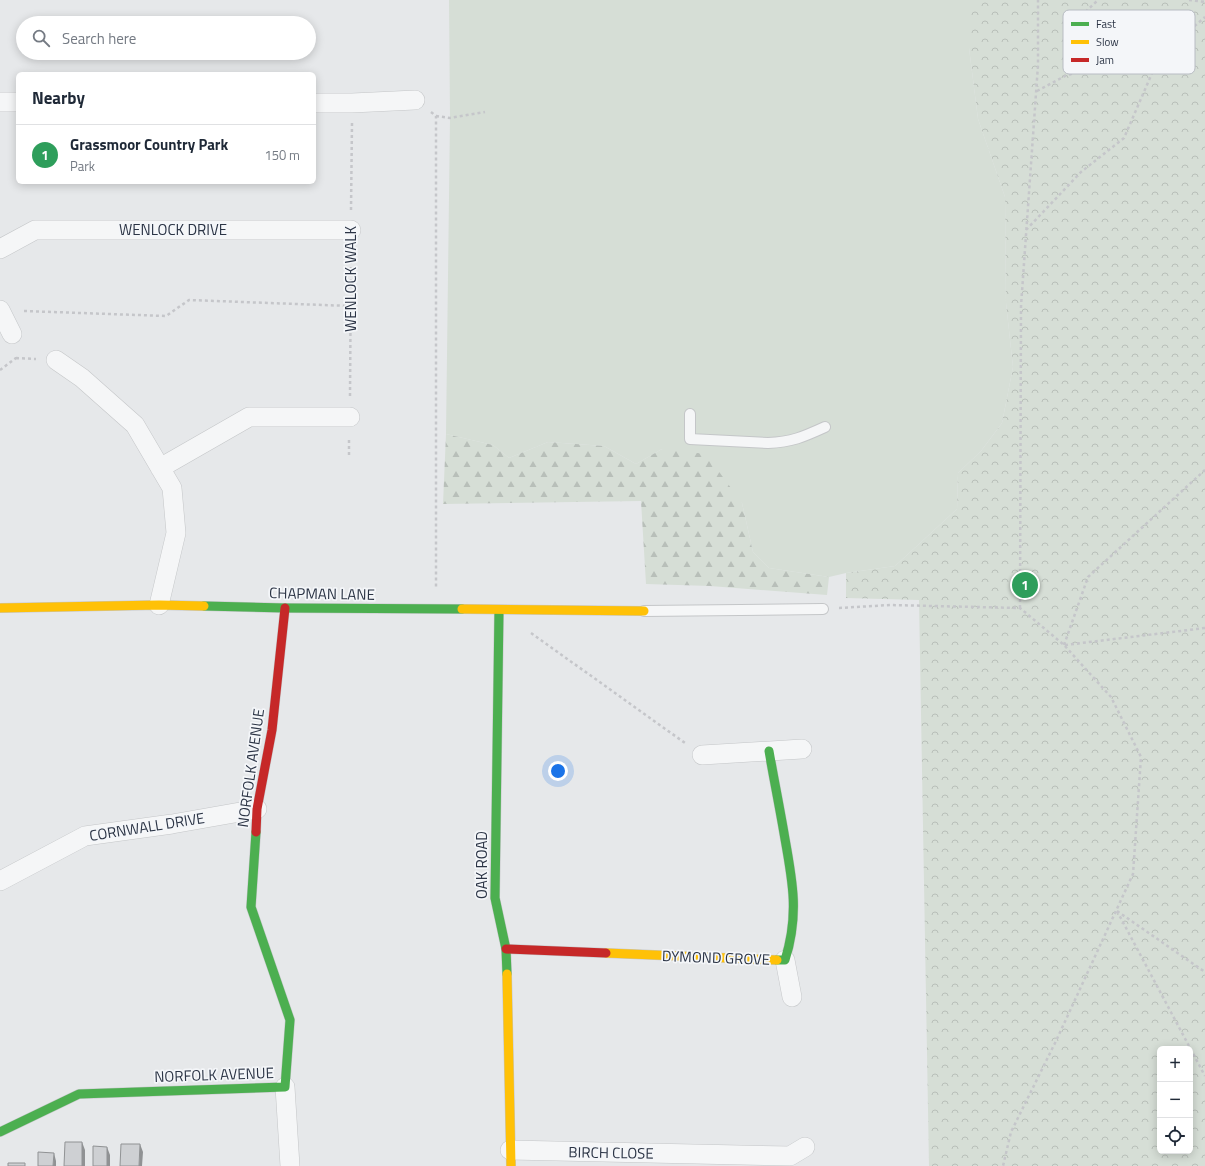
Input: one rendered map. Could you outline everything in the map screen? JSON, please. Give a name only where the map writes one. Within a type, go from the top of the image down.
[{"type":"street","points":[[316,103],[415,100]]},
{"type":"street","points":[[0,102],[16,102]]},
{"type":"street","name":"WENLOCK DRIVE","points":[[0,249],[35,230],[351,230]]},
{"type":"street","points":[[0,310],[12,334]]},
{"type":"street","points":[[56,360],[82,378],[135,425],[172,488],[176,534],[159,605]]},
{"type":"street","points":[[160,468],[249,417],[350,417]]},
{"type":"street","name":"CHAPMAN LANE","points":[[0,608],[159,605],[285,608],[644,611]]},
{"type":"street","name":"NORFOLK AVENUE","points":[[0,1132],[79,1094],[285,1087],[290,1020],[251,906],[257,809],[272,730],[285,608]]},
{"type":"street","name":"OAK ROAD","points":[[499,610],[495,898],[506,949],[511,1158]]},
{"type":"street","points":[[702,755],[802,749]]},
{"type":"street","name":"DYMOND GROVE","points":[[506,949],[785,960],[794,932],[793,883],[769,751]]},
{"type":"street","name":"CORNWALL DRIVE","points":[[0,881],[85,836],[172,824],[257,809]]},
{"type":"street","points":[[785,960],[792,998]]},
{"type":"street","points":[[285,1087],[290,1166]]},
{"type":"street","name":"BIRCH CLOSE","points":[[511,1158],[790,1156],[805,1147]]},
{"type":"lane","points":[[690,414],[690,439],[779,443],[792,441],[825,427]]},
{"type":"lane","points":[[644,611],[823,609]]},
{"type":"path","points":[[1020,608],[1020,306],[1038,65],[1038,0]]},
{"type":"path","points":[[1088,10],[1098,0]]},
{"type":"path","points":[[1189,0],[1205,2]]},
{"type":"path","points":[[1195,26],[1205,17]]},
{"type":"path","points":[[1036,91],[1071,74]]},
{"type":"path","points":[[1026,231],[1081,172],[1124,138],[1152,74]]},
{"type":"path","points":[[415,100],[436,116],[450,118],[485,112]]},
{"type":"path","name":"WENLOCK WALK","points":[[349,455],[352,103]]},
{"type":"path","points":[[436,116],[436,609]]},
{"type":"path","points":[[24,311],[166,316],[188,300],[350,306]]},
{"type":"path","points":[[1064,645],[1088,577],[1205,470]]},
{"type":"path","points":[[823,609],[890,605],[1020,608],[1064,645],[1112,697],[1141,757],[1133,874],[1012,1132],[1003,1166]]},
{"type":"path","points":[[1064,645],[1205,628]]},
{"type":"path","points":[[530,632],[702,755]]},
{"type":"path","points":[[1116,911],[1205,972]]},
{"type":"path","points":[[1116,911],[1205,1076]]},
{"type":"green space","points":[[449,0],[969,0],[969,48],[978,119],[1005,197],[1006,303],[1013,367],[1002,423],[981,451],[958,473],[957,509],[895,566],[829,577],[769,568],[753,552],[742,503],[662,449],[636,464],[604,446],[548,442],[509,458],[493,445],[446,434],[450,118]]},
{"type":"green space","points":[[969,0],[1205,0],[1205,1166],[929,1166],[919,600],[846,598],[846,573],[895,566],[957,509],[958,473],[981,451],[1002,423],[1013,367],[1006,303],[1005,197],[978,119],[969,48]]},
{"type":"green space","points":[[446,434],[493,445],[509,458],[548,442],[604,446],[636,464],[662,449],[706,454],[742,503],[753,552],[769,568],[829,577],[827,595],[710,586],[646,584],[641,501],[443,504]]},
{"type":"building","points":[[65,1142],[82,1142],[82,1166],[64,1166]]},
{"type":"building","points":[[121,1144],[140,1144],[139,1166],[120,1166]]},
{"type":"building","points":[[93,1146],[107,1147],[107,1166],[93,1166]]},
{"type":"building","points":[[38,1152],[54,1153],[53,1166],[38,1166]]},
{"type":"building","points":[[8,1163],[25,1163],[25,1166],[8,1166]]},
{"type":"traffic: fast","points":[[204,606],[462,609]]},
{"type":"traffic: fast","points":[[499,610],[495,898],[506,949],[507,974]]},
{"type":"traffic: fast","points":[[769,751],[788,855],[793,900],[792,929],[785,960],[777,960]]},
{"type":"traffic: fast","points":[[0,1132],[79,1094],[285,1087],[290,1020],[251,907],[256,832]]},
{"type":"traffic: slow","points":[[0,608],[159,605],[204,606]]},
{"type":"traffic: slow","points":[[462,609],[644,611]]},
{"type":"traffic: slow","points":[[606,953],[777,960]]},
{"type":"traffic: slow","points":[[507,974],[511,1166]]},
{"type":"traffic: jam","points":[[256,832],[257,809],[272,730],[285,608]]},
{"type":"traffic: jam","points":[[506,949],[606,953]]},
{"type":"place","name":"Grassmoor Country Park","points":[[1025,585]]}]
